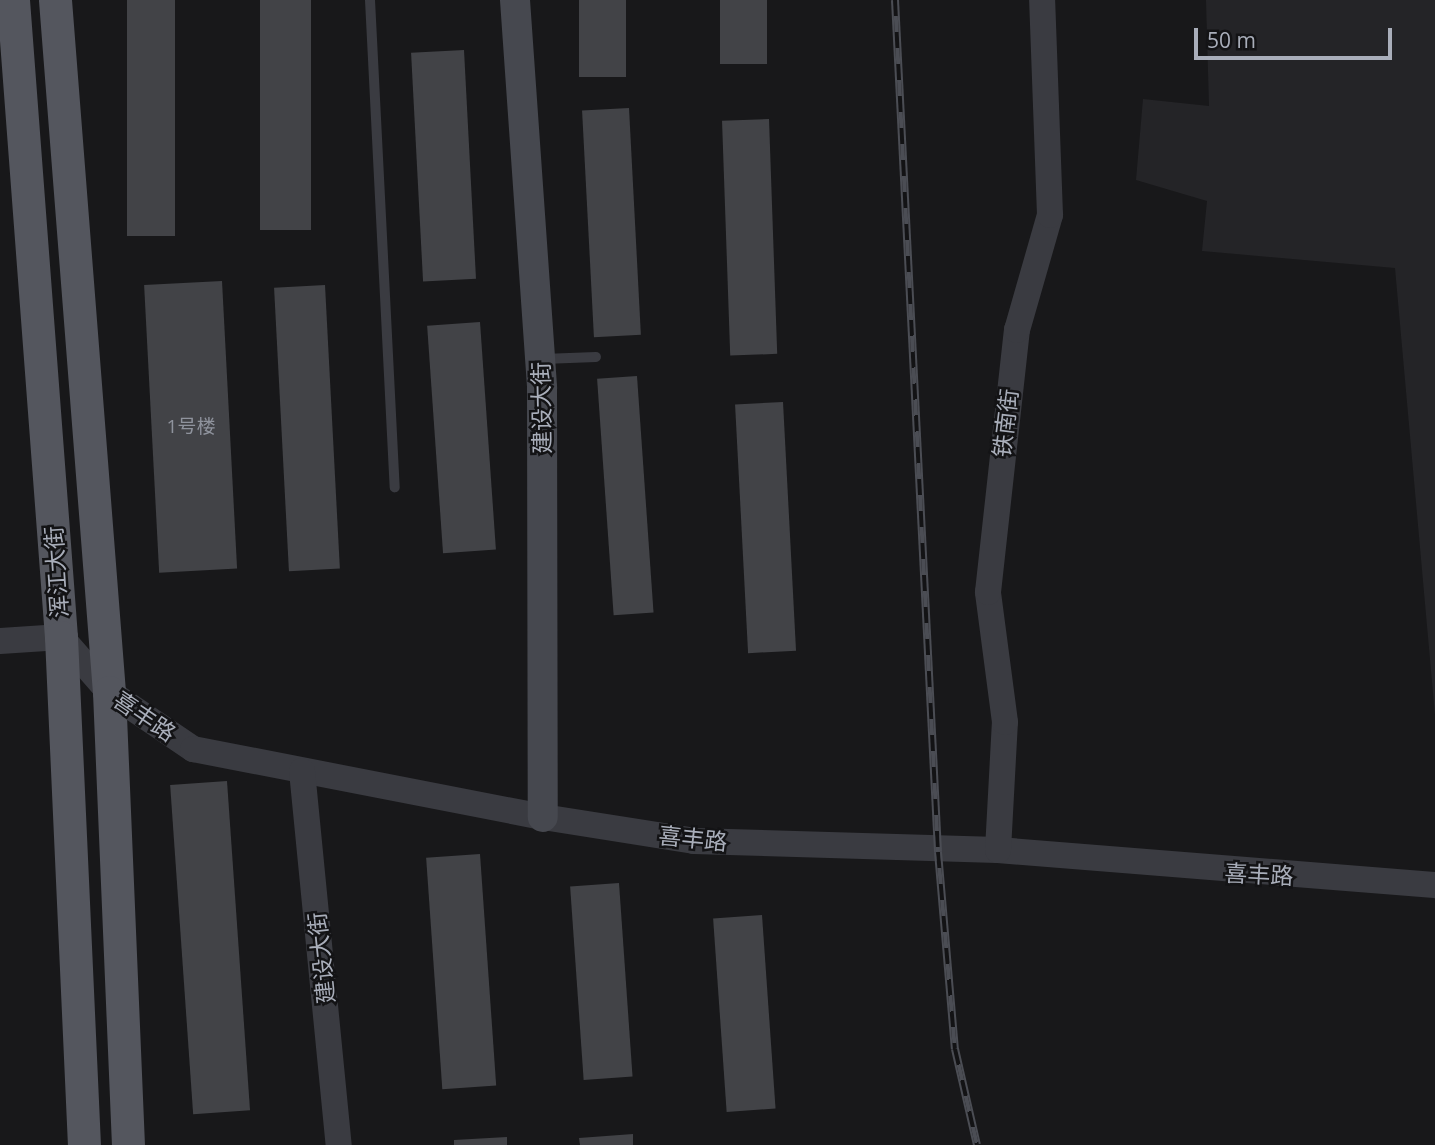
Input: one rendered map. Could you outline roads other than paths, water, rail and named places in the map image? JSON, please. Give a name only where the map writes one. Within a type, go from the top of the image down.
[{"type":"main road","name":"浑江大街","points":[[13,0],[61,637],[84,1145]]},
{"type":"main road","name":"浑江大街","points":[[55,0],[109,692],[128,1145]]},
{"type":"main road","name":"建设大街","points":[[515,0],[540,359],[543,817]]},
{"type":"street","name":"铁南街","points":[[998,850],[1005,722],[988,592],[1017,330],[1050,215],[1042,0]]},
{"type":"street","points":[[0,641],[61,637]]},
{"type":"street","name":"喜丰路","points":[[61,637],[109,692],[193,748],[543,817],[694,841],[998,850],[1435,885]]},
{"type":"street","name":"建设大街","points":[[302,771],[340,1145]]},
{"type":"lane","points":[[370,0],[395,487]]},
{"type":"lane","points":[[540,359],[596,357]]},
{"type":"railway","points":[[895,0],[938,852],[955,1049],[977,1145]]}]
